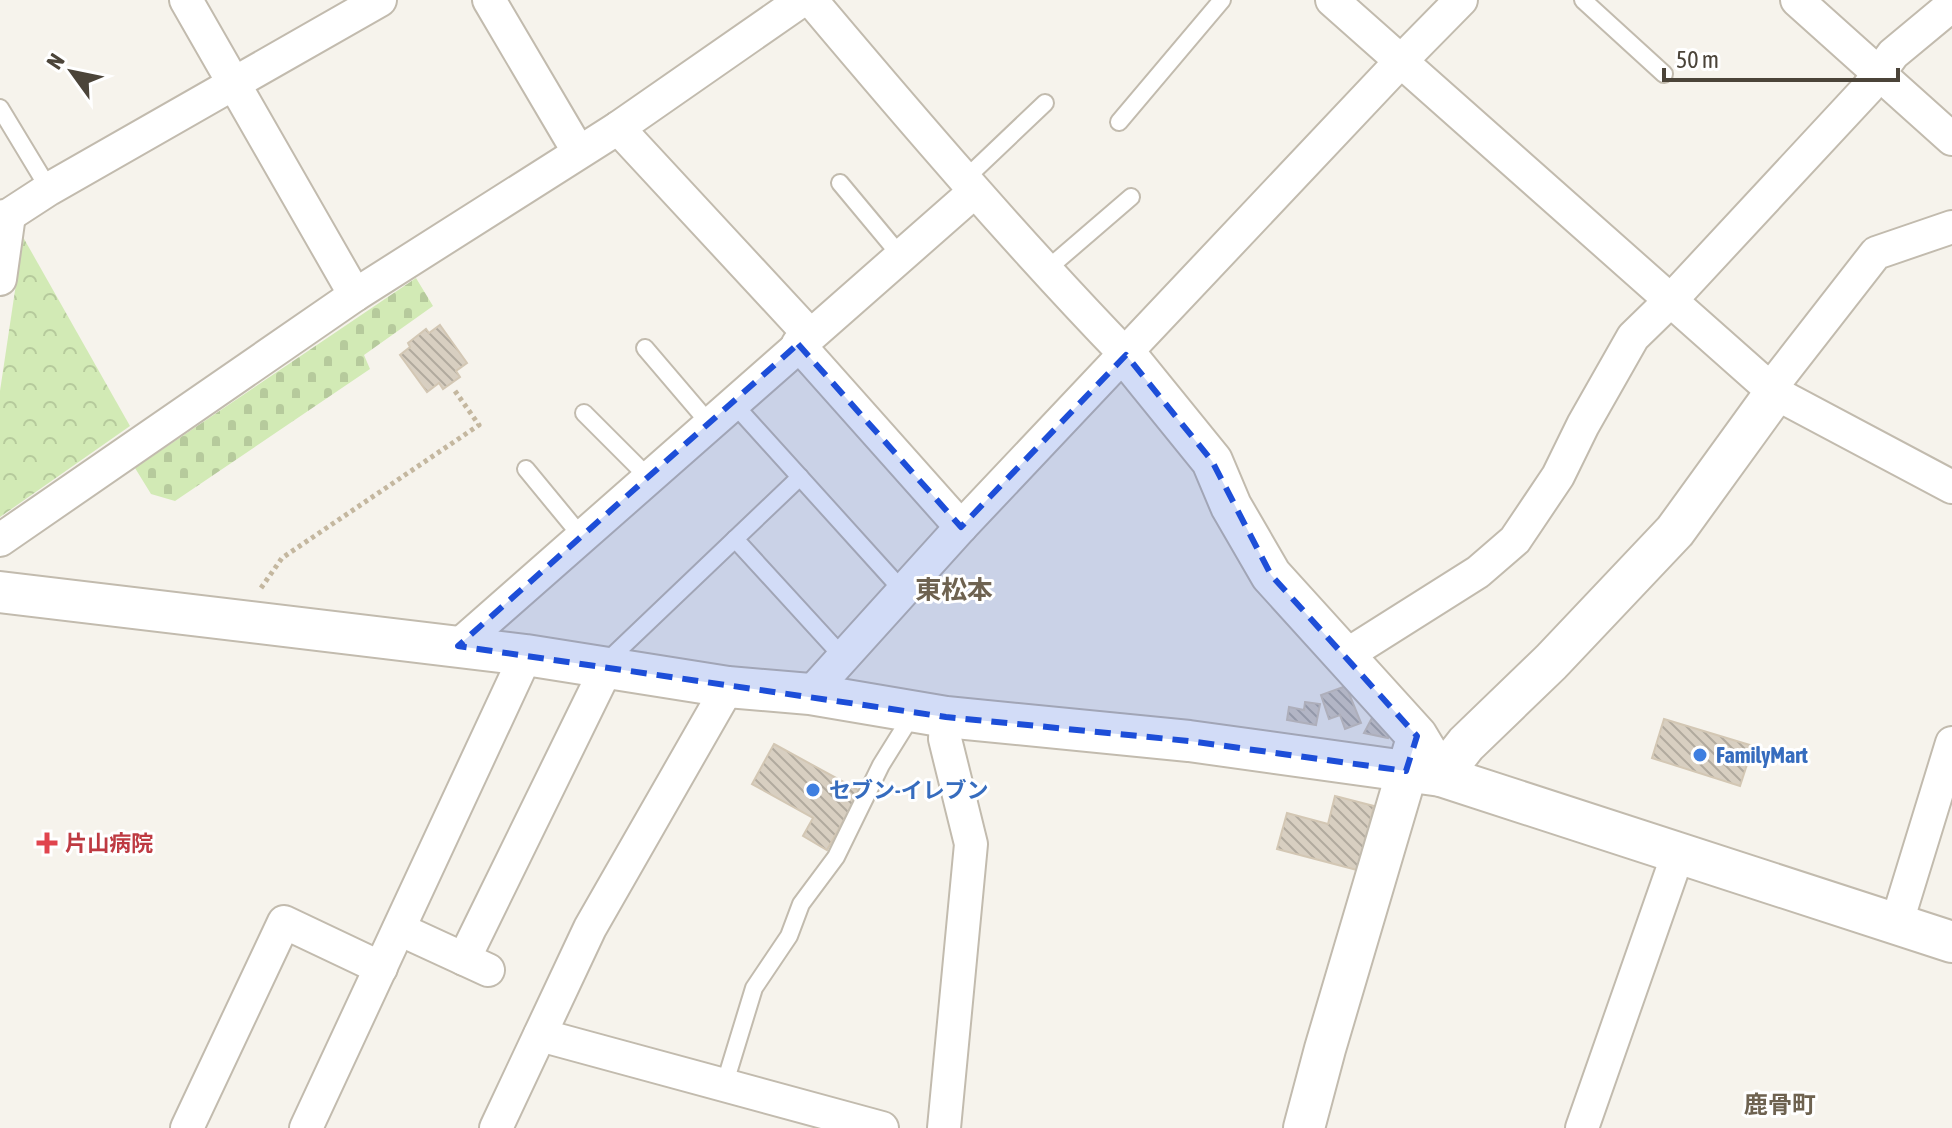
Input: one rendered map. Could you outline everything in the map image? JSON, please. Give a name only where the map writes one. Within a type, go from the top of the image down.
[{"type":"street","points":[[186,0],[355,295]]},
{"type":"street","points":[[0,279],[5,216],[380,0]]},
{"type":"street","points":[[489,0],[578,151]]},
{"type":"street","points":[[0,540],[355,295],[618,128],[802,0]]},
{"type":"street","points":[[811,0],[969,186],[1126,355],[1212,461],[1231,506],[1271,575],[1345,656],[1422,761]]},
{"type":"street","points":[[1332,0],[1773,391],[1952,487]]},
{"type":"street","points":[[810,694],[961,527],[1461,0]]},
{"type":"street","points":[[1797,0],[1952,139]]},
{"type":"street","points":[[1345,656],[1478,572],[1515,540],[1558,476],[1633,337],[1671,300],[1893,54],[1952,5]]},
{"type":"street","points":[[618,128],[804,339],[961,527]]},
{"type":"street","points":[[458,646],[900,255],[969,186]]},
{"type":"street","points":[[1422,761],[1466,744],[1551,662],[1675,531],[1773,391],[1876,253],[1952,227]]},
{"type":"street","points":[[0,592],[458,646],[728,687],[810,694],[930,714],[1422,761],[1952,942]]},
{"type":"street","points":[[306,1128],[526,655]]},
{"type":"street","points":[[399,929],[476,965],[604,667]]},
{"type":"street","points":[[496,1128],[590,928],[728,687]]},
{"type":"street","points":[[930,714],[945,739],[971,844],[944,1128]]},
{"type":"street","points":[[1897,922],[1952,743]]},
{"type":"street","points":[[1304,1128],[1325,1049],[1422,761]]},
{"type":"street","points":[[1582,1128],[1679,851]]},
{"type":"street","points":[[187,1128],[284,922],[381,968]]},
{"type":"street","points":[[540,1035],[724,1086],[829,1121],[882,1128]]},
{"type":"lane","points":[[1119,122],[1222,0]]},
{"type":"lane","points":[[1583,0],[1664,74]]},
{"type":"lane","points":[[969,186],[1045,103]]},
{"type":"lane","points":[[0,108],[49,189]]},
{"type":"lane","points":[[840,183],[900,255]]},
{"type":"lane","points":[[1045,271],[1131,197]]},
{"type":"lane","points":[[645,348],[800,477],[903,591]]},
{"type":"lane","points":[[584,413],[648,477]]},
{"type":"lane","points":[[526,469],[582,537]]},
{"type":"lane","points":[[604,667],[800,477]]},
{"type":"lane","points":[[735,539],[843,657]]},
{"type":"lane","points":[[724,1086],[754,988],[789,936],[801,904],[836,857],[881,765],[930,714]]},
{"type":"path","points":[[254,598],[282,558],[479,425],[455,391]]},
{"type":"highlighted area","points":[[798,344],[961,527],[1126,355],[1212,461],[1271,575],[1417,736],[1406,771],[1189,741],[946,717],[458,646]]},
{"type":"green space","points":[[23,237],[130,426],[0,517],[0,391]]},
{"type":"green space","points":[[416,278],[433,306],[364,355],[370,369],[175,501],[151,494],[135,468]]},
{"type":"building","points":[[440,325],[467,363],[456,371],[460,377],[443,389],[439,383],[427,392],[400,355],[410,347],[408,343],[426,329],[429,333]]},
{"type":"building","points":[[1346,686],[1361,723],[1345,729],[1340,715],[1329,719],[1321,695]]},
{"type":"building","points":[[1305,702],[1320,704],[1316,725],[1287,720],[1289,707],[1304,710]]},
{"type":"building","points":[[1373,716],[1390,733],[1388,738],[1364,733]]},
{"type":"building","points":[[1664,719],[1753,746],[1740,786],[1652,758]]},
{"type":"building","points":[[774,744],[860,791],[827,850],[803,836],[813,818],[752,784]]},
{"type":"building","points":[[1335,796],[1374,806],[1357,870],[1277,849],[1287,813],[1328,824]]},
{"type":"place","name":"FamilyMart","points":[[1700,755]]},
{"type":"place","name":"セブン-イレブン","points":[[813,790]]},
{"type":"place","name":"片山病院","points":[[47,843]]},
{"type":"district","name":"東松本","points":[[954,590]]},
{"type":"district","name":"鹿骨町","points":[[1780,1104]]}]
